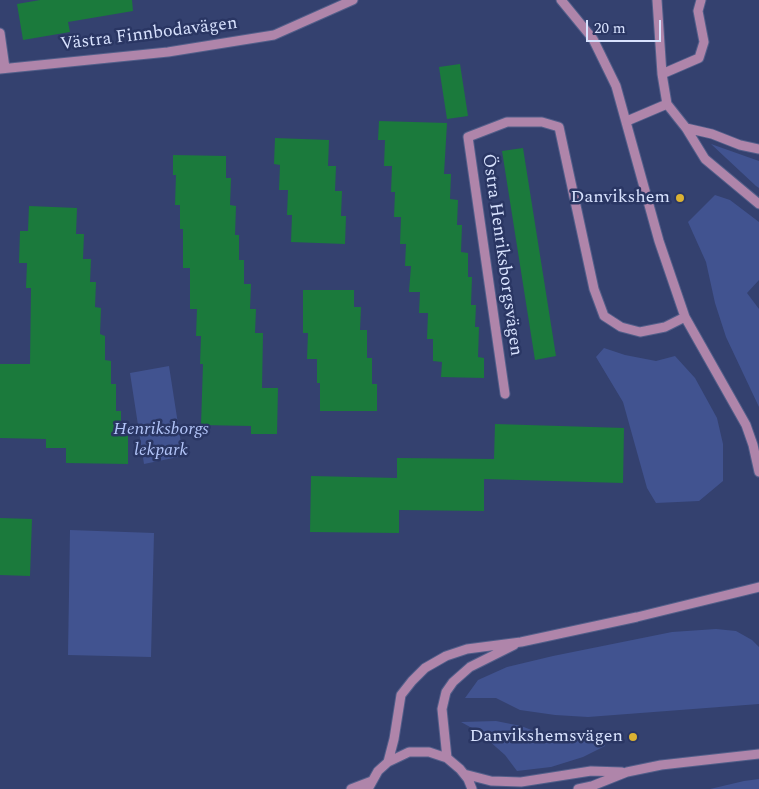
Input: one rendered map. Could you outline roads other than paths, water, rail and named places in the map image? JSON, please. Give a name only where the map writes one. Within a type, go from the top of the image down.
[{"type":"street","name":"Västra Finnbodavägen","points":[[3,69],[168,52],[274,35],[352,0]]},
{"type":"street","points":[[561,0],[593,39],[616,86],[659,242],[685,317],[746,425],[759,472]]},
{"type":"street","points":[[657,0],[662,74],[668,104],[686,128],[704,159],[759,204]]},
{"type":"street","points":[[662,74],[699,58],[704,42],[698,11],[701,0]]},
{"type":"street","points":[[0,33],[3,69]]},
{"type":"street","points":[[626,120],[668,104]]},
{"type":"street","name":"Östra Henriksborgsvägen","points":[[505,394],[468,137],[507,122],[542,122],[559,127],[594,289],[604,316],[621,327],[640,332],[665,327],[685,317]]},
{"type":"street","points":[[686,128],[759,149]]},
{"type":"street","points":[[388,762],[401,695],[425,668],[446,656],[467,649],[521,642],[637,617],[759,587]]},
{"type":"street","points":[[447,758],[442,709],[446,692],[453,682],[470,667],[521,642]]},
{"type":"street","points":[[350,789],[370,785],[378,771],[388,762],[409,752],[429,752],[447,758],[464,774],[472,789]]},
{"type":"street","points":[[578,789],[592,786],[627,772],[661,765],[759,754]]},
{"type":"street","points":[[464,774],[491,781],[521,782],[591,770],[627,772]]},
{"type":"place","name":"Danvikshem","points":[[680,198]]},
{"type":"place","name":"Danvikshemsvägen","points":[[633,737]]},
{"type":"park label","name":"Henriksborgs lekpark","points":[[161,440]]}]
